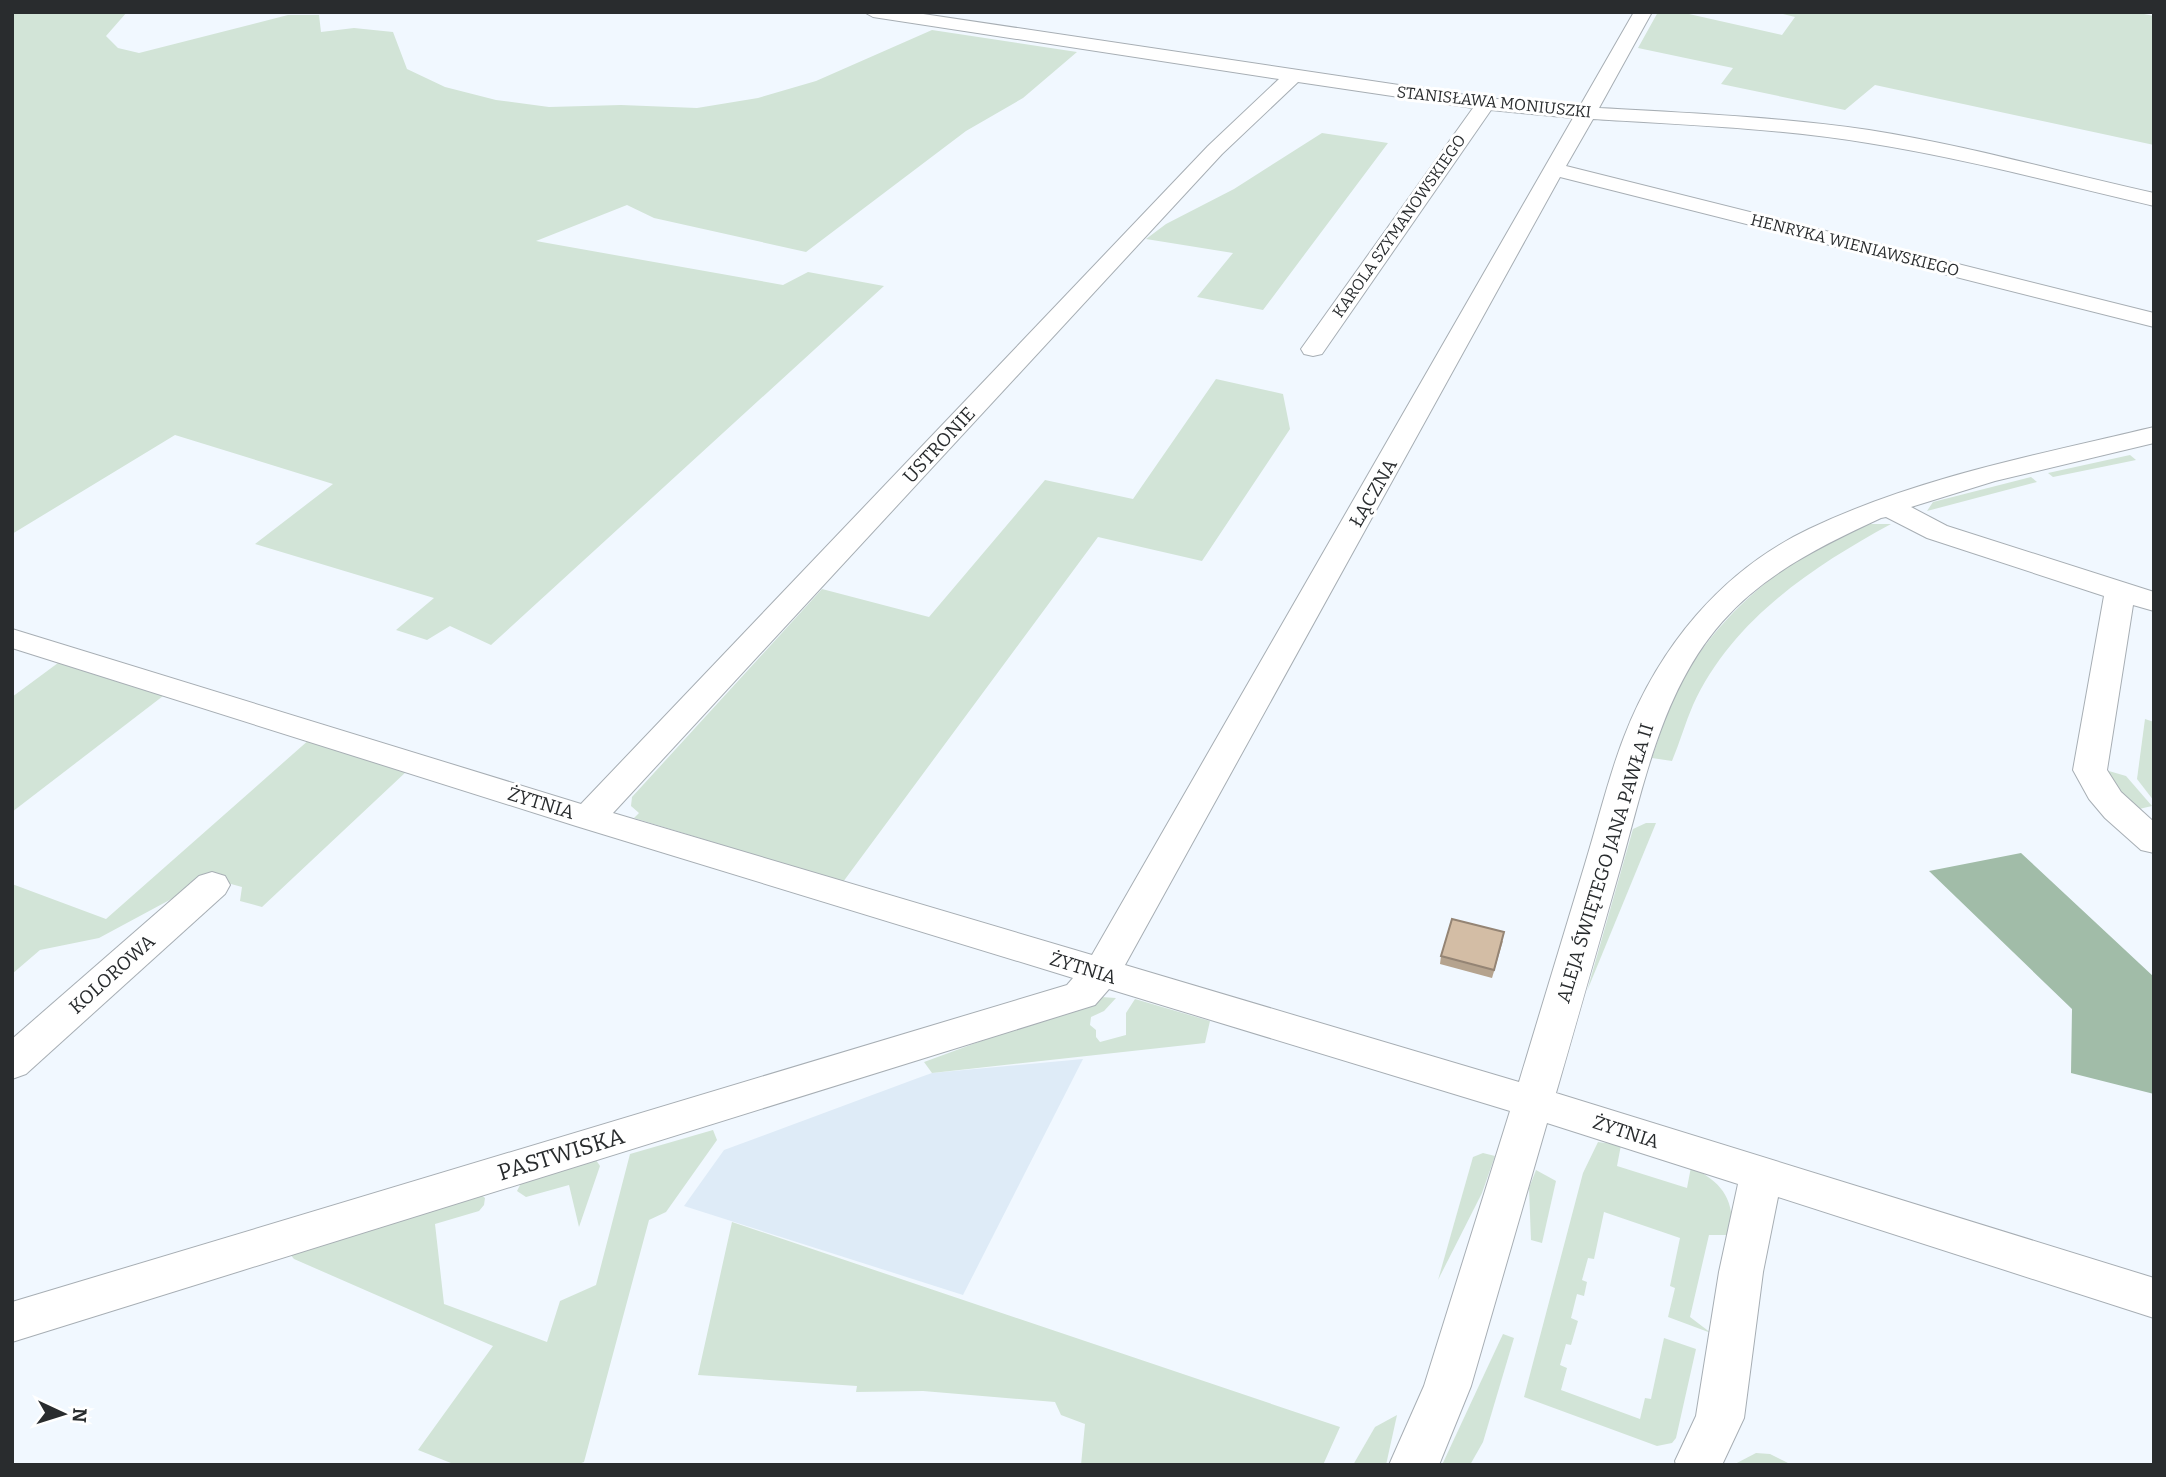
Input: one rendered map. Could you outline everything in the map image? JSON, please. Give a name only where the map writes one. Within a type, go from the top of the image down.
[{"type":"street","name":"STANISŁAWA MONIUSZKI","points":[[873,12],[1486,104],[1586,113],[1708,119],[1833,131],[1907,144],[2154,200]]},
{"type":"street","name":"ŁĄCZNA","points":[[1101,973],[1643,12]]},
{"type":"street","name":"USTRONIE","points":[[588,818],[1215,150],[1293,76]]},
{"type":"street","name":"KAROLA SZYMANOWSKIEGO","points":[[1313,349],[1486,104]]},
{"type":"street","name":"HENRYKA WIENIAWSKIEGO","points":[[1556,170],[2154,320]]},
{"type":"street","name":"ALEJA ŚWIĘTEGO JANA PAWŁA II","points":[[1413,1465],[1428,1438],[1458,1354],[1640,739],[1662,685],[1683,652],[1725,600],[1784,555],[1805,543],[1887,506],[2154,435]]},
{"type":"street","points":[[1887,506],[1937,532],[2154,602]]},
{"type":"street","points":[[2120,592],[2090,770],[2096,784],[2108,799],[2154,841]]},
{"type":"street","name":"ŻYTNIA","points":[[12,638],[588,818],[1534,1103],[2154,1298]]},
{"type":"street","name":"KOLOROWA","points":[[12,1063],[212,885]]},
{"type":"street","name":"PASTWISKA","points":[[12,1322],[1081,995],[1101,973]]},
{"type":"street","points":[[1699,1461],[1720,1418],[1741,1272],[1761,1175]]},
{"type":"shaded area","points":[[1083,1059],[963,1295],[684,1206],[724,1150],[918,1078],[932,1073]]},
{"type":"green space","points":[[12,12],[127,12],[106,36],[118,48],[139,53],[288,15],[319,15],[321,32],[354,28],[393,32],[407,69],[445,87],[496,100],[549,107],[621,105],[697,108],[758,98],[816,81],[932,30],[1077,52],[1023,98],[966,131],[806,252],[654,218],[627,205],[536,241],[783,285],[808,272],[884,286],[491,645],[450,626],[427,640],[396,630],[434,598],[255,544],[333,484],[175,435],[12,534]]},
{"type":"green space","points":[[1658,12],[1680,12],[1782,35],[1795,17],[1775,12],[2134,12],[2154,16],[2154,145],[1875,85],[1845,110],[1721,84],[1733,68],[1638,48]]},
{"type":"green space","points":[[1322,133],[1388,143],[1263,310],[1197,297],[1233,253],[1146,239],[1166,224],[1234,189]]},
{"type":"green space","points":[[1216,379],[1283,394],[1290,429],[1202,561],[1098,537],[843,882],[634,818],[639,813],[631,806],[632,797],[822,589],[929,617],[1045,480],[1133,499]]},
{"type":"green space","points":[[2130,455],[2136,460],[2053,477],[2048,473]]},
{"type":"green space","points":[[2031,477],[2037,482],[1927,511],[1933,502]]},
{"type":"green space","points":[[1870,524],[1891,524],[1832,558],[1777,599],[1752,622],[1729,647],[1709,675],[1693,705],[1672,761],[1652,758],[1676,692],[1692,664],[1733,613],[1783,569],[1840,536]]},
{"type":"green space","points":[[58,663],[163,696],[12,812],[12,697]]},
{"type":"green space","points":[[2145,719],[2154,722],[2154,801],[2137,779]]},
{"type":"green space","points":[[310,739],[407,771],[262,907],[240,901],[242,887],[202,876],[177,896],[99,938],[40,950],[12,974],[12,884],[106,919]]},
{"type":"green space","points":[[2102,769],[2126,776],[2152,806],[2135,810]]},
{"type":"green space","points":[[1646,823],[1656,823],[1587,991],[1633,829]]},
{"type":"green space","points":[[2021,853],[2154,977],[2154,1094],[2071,1073],[2072,1009],[1929,871]]},
{"type":"green space","points":[[1101,997],[1116,998],[1104,1011],[1091,1017],[1090,1025],[1096,1030],[1096,1037],[1100,1042],[1126,1035],[1126,1013],[1135,999],[1210,1021],[1205,1043],[932,1073],[924,1062]]},
{"type":"green space","points":[[713,1130],[717,1140],[666,1212],[649,1220],[584,1462],[576,1465],[456,1465],[418,1450],[493,1346],[294,1259],[289,1253],[480,1194],[485,1198],[479,1211],[435,1224],[444,1304],[547,1342],[560,1301],[596,1285],[630,1154]]},
{"type":"green space","points":[[1598,1142],[1621,1145],[1617,1166],[1687,1188],[1691,1167],[1712,1179],[1729,1202],[1732,1235],[1709,1235],[1690,1317],[1711,1333],[1668,1317],[1675,1288],[1670,1286],[1680,1238],[1604,1212],[1594,1259],[1588,1258],[1582,1280],[1587,1282],[1584,1296],[1577,1294],[1571,1318],[1578,1321],[1571,1345],[1566,1344],[1560,1365],[1567,1368],[1561,1390],[1640,1419],[1645,1398],[1651,1399],[1664,1338],[1696,1349],[1676,1438],[1672,1443],[1657,1446],[1524,1397],[1583,1173]]},
{"type":"green space","points":[[1483,1153],[1495,1156],[1482,1193],[1438,1280],[1473,1157]]},
{"type":"green space","points":[[596,1160],[600,1166],[579,1227],[569,1185],[526,1197],[517,1191],[522,1181]]},
{"type":"green space","points":[[1536,1170],[1556,1181],[1542,1243],[1531,1240],[1529,1188]]},
{"type":"green space","points":[[732,1222],[1340,1427],[1323,1465],[1081,1465],[1085,1424],[1061,1415],[1055,1402],[923,1391],[856,1392],[857,1386],[698,1375]]},
{"type":"green space","points":[[1503,1334],[1514,1338],[1483,1442],[1470,1465],[1442,1465]]},
{"type":"green space","points":[[1397,1415],[1386,1465],[1353,1465],[1375,1427]]},
{"type":"green space","points":[[1756,1453],[1770,1454],[1792,1465],[1733,1465]]},
{"type":"building","points":[[1452,919],[1504,932],[1494,970],[1441,956]]}]
